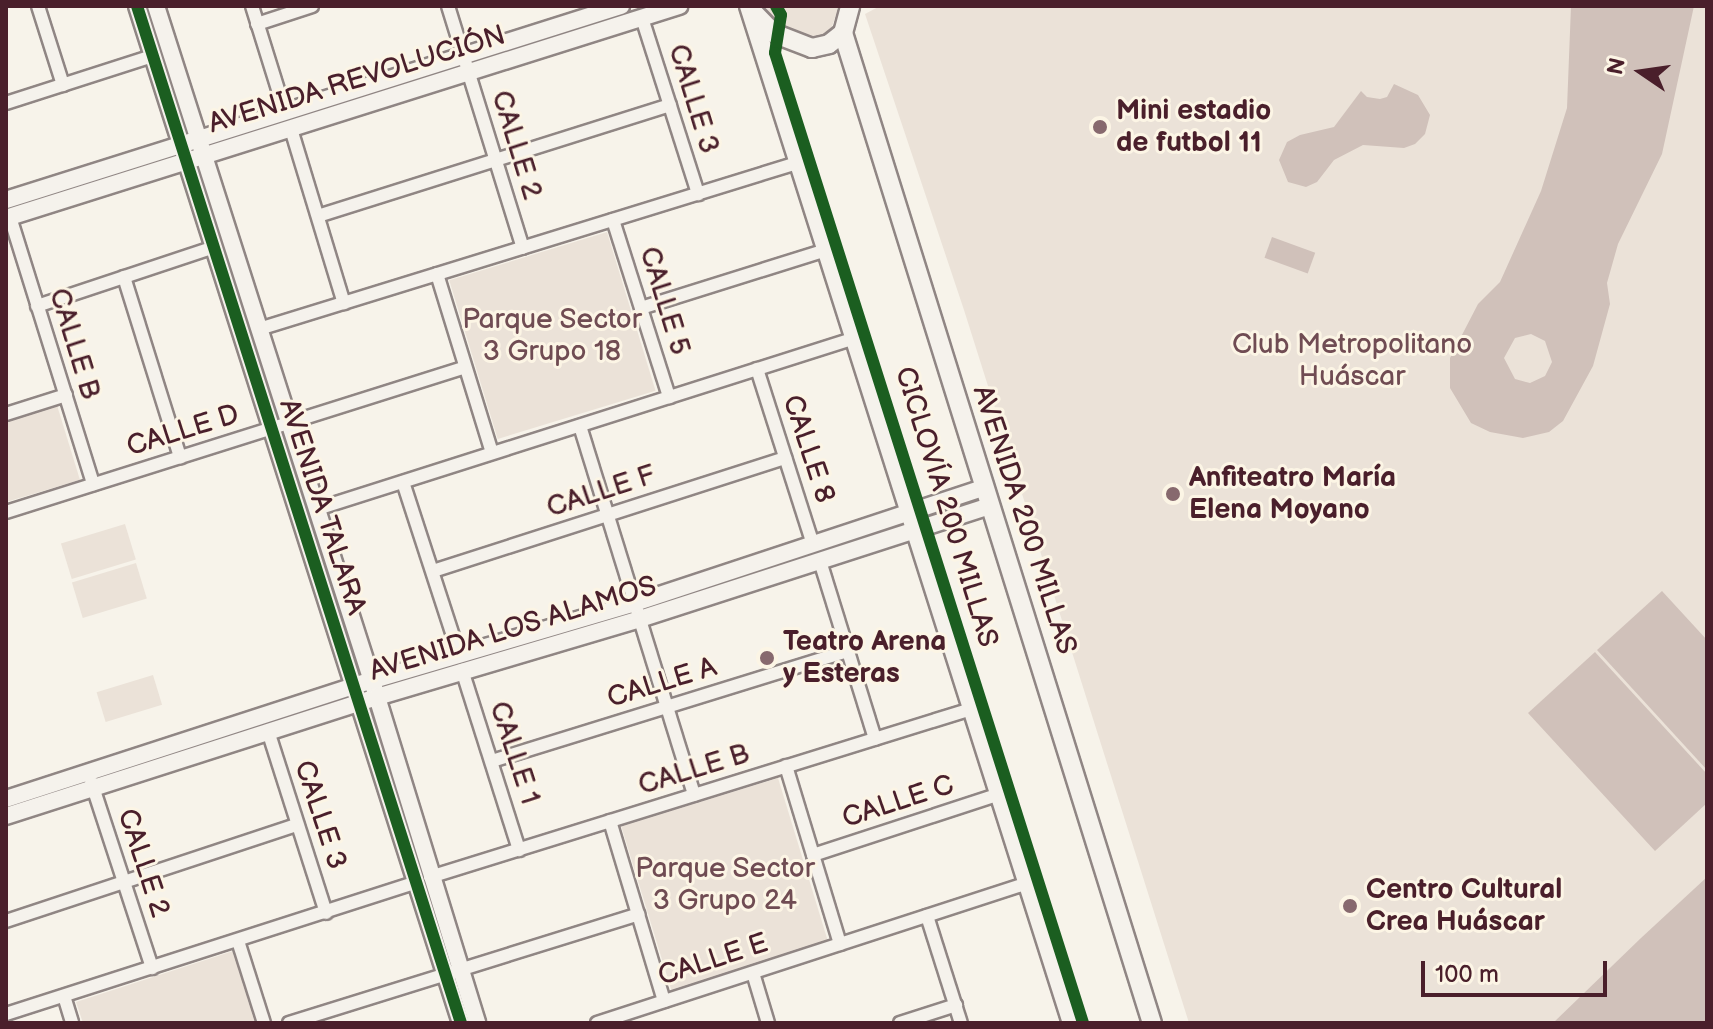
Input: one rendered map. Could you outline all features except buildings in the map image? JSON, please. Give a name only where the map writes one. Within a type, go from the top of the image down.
[{"type":"main road","points":[[750,6],[773,33],[802,47],[829,44],[843,33],[850,6]]},
{"type":"main road","points":[[750,6],[997,795],[1072,1023]]},
{"type":"main road","name":"AVENIDA 200 MILLAS","points":[[843,33],[1152,1023]]},
{"type":"street","points":[[38,6],[63,85]]},
{"type":"street","name":"AVENIDA TALARA","points":[[137,6],[358,704],[423,880],[453,973],[477,1023]]},
{"type":"street","name":"AVENIDA TALARA","points":[[156,6],[374,689],[423,880]]},
{"type":"street","points":[[252,6],[285,112]]},
{"type":"street","points":[[257,24],[312,6]]},
{"type":"street","name":"CALLE 2","points":[[448,6],[523,248]]},
{"type":"street","name":"AVENIDA REVOLUCIÓN","points":[[200,147],[285,112],[621,6]]},
{"type":"street","name":"AVENIDA REVOLUCIÓN","points":[[7,207],[200,147],[291,129],[679,6]]},
{"type":"street","name":"CALLE 3","points":[[642,18],[698,194]]},
{"type":"street","points":[[6,103],[152,56]]},
{"type":"street","points":[[318,216],[670,105]]},
{"type":"street","points":[[291,129],[344,303]]},
{"type":"street","points":[[259,329],[797,163]]},
{"type":"street","name":"CALLE B","points":[[7,207],[93,484]]},
{"type":"street","name":"CALLE 5","points":[[613,220],[669,397]]},
{"type":"street","points":[[37,306],[214,247]]},
{"type":"street","points":[[641,308],[826,250]]},
{"type":"street","points":[[437,274],[492,453]]},
{"type":"street","points":[[124,277],[180,457]]},
{"type":"street","points":[[317,509],[855,338]]},
{"type":"street","name":"CALLE D","points":[[6,512],[465,367]]},
{"type":"street","name":"CALLE 8","points":[[757,369],[813,544]]},
{"type":"street","points":[[6,414],[66,395]]},
{"type":"street","points":[[580,426],[694,795]]},
{"type":"street","name":"CALLE F","points":[[433,571],[785,458]]},
{"type":"street","name":"CALLE 1","points":[[403,482],[519,850]]},
{"type":"street","name":"AVENIDA LOS ALAMOS","points":[[637,611],[813,544],[912,521],[986,497]]},
{"type":"street","name":"AVENIDA LOS ALAMOS","points":[[6,816],[91,780],[353,686],[374,689],[637,611],[820,561],[912,521]]},
{"type":"street","points":[[820,561],[875,739]]},
{"type":"street","name":"CALLE A","points":[[492,761],[847,651]]},
{"type":"street","name":"AVENIDA LOS ALAMOS","points":[[6,799],[91,780],[268,731],[358,704],[374,689]]},
{"type":"street","name":"CALLE B","points":[[6,1014],[971,709]]},
{"type":"street","name":"CALLE 3","points":[[268,731],[326,913]]},
{"type":"street","points":[[786,766],[840,944]]},
{"type":"street","name":"CALLE 2","points":[[91,780],[152,968]]},
{"type":"street","name":"CALLE C","points":[[813,855],[997,795]]},
{"type":"street","points":[[610,821],[664,1001]]},
{"type":"street","points":[[6,921],[297,825]]},
{"type":"street","name":"CALLE E","points":[[597,1023],[1026,884]]},
{"type":"street","points":[[289,1023],[638,914]]},
{"type":"street","points":[[927,916],[961,1023]]},
{"type":"street","points":[[238,941],[264,1023]]},
{"type":"street","name":"AVENIDA TALARA","points":[[453,973],[461,1023]]},
{"type":"street","points":[[753,973],[768,1023]]},
{"type":"street","points":[[64,996],[72,1023]]},
{"type":"street","points":[[900,1023],[956,1005]]},
{"type":"green space","points":[[759,6],[837,6],[837,12],[830,32],[808,39],[787,31]]},
{"type":"green space","name":"Club Metropolitano Huáscar","points":[[880,6],[1707,6],[1707,1023],[1189,1023],[964,310],[865,14]]},
{"type":"green space","name":"Parque Sector 3 Grupo 18","points":[[607,232],[656,391],[498,439],[449,280]]},
{"type":"green space","points":[[56,402],[80,480],[6,502],[6,418]]},
{"type":"green space","points":[[125,524],[136,559],[72,579],[61,544]]},
{"type":"green space","points":[[136,563],[147,598],[83,618],[72,583]]},
{"type":"green space","points":[[153,675],[162,705],[106,722],[97,692]]},
{"type":"green space","name":"Parque Sector 3 Grupo 24","points":[[778,778],[828,942],[671,990],[621,826]]},
{"type":"green space","points":[[233,951],[255,1023],[83,1023],[76,1002]]},
{"type":"shaded area","points":[[1571,6],[1694,6],[1662,154],[1618,244],[1607,283],[1610,304],[1593,366],[1563,421],[1549,432],[1523,438],[1490,432],[1471,423],[1450,388],[1450,358],[1478,304],[1500,282],[1541,191],[1567,108]],"holes":[[[1531,334],[1545,341],[1552,362],[1545,376],[1530,383],[1515,379],[1504,358],[1515,338]]]},
{"type":"shaded area","points":[[1394,84],[1418,95],[1430,115],[1425,134],[1415,144],[1404,148],[1363,145],[1334,160],[1317,182],[1306,187],[1288,182],[1279,160],[1287,142],[1300,135],[1334,127],[1361,91],[1367,97],[1380,99],[1387,97]]},
{"type":"shaded area","points":[[1272,237],[1315,253],[1308,273],[1264,258]]},
{"type":"shaded area","points":[[1662,591],[1707,640],[1707,770],[1597,650]]},
{"type":"shaded area","points":[[1595,652],[1707,774],[1707,803],[1655,851],[1528,713]]},
{"type":"shaded area","points":[[1707,877],[1707,1023],[1553,1023],[1641,938]]},
{"type":"cycle path","points":[[137,6],[461,1023]]},
{"type":"cycle path","name":"CICLOVÍA 200 MILLAS","points":[[776,6],[781,15],[775,53],[1083,1023]]},
{"type":"place","name":"Mini estadio de futbol 11","points":[[1100,127]]},
{"type":"place","name":"Anfiteatro María Elena Moyano","points":[[1173,494]]},
{"type":"place","name":"Teatro Arena y Esteras","points":[[767,658]]},
{"type":"place","name":"Centro Cultural Crea Huáscar","points":[[1350,906]]}]
